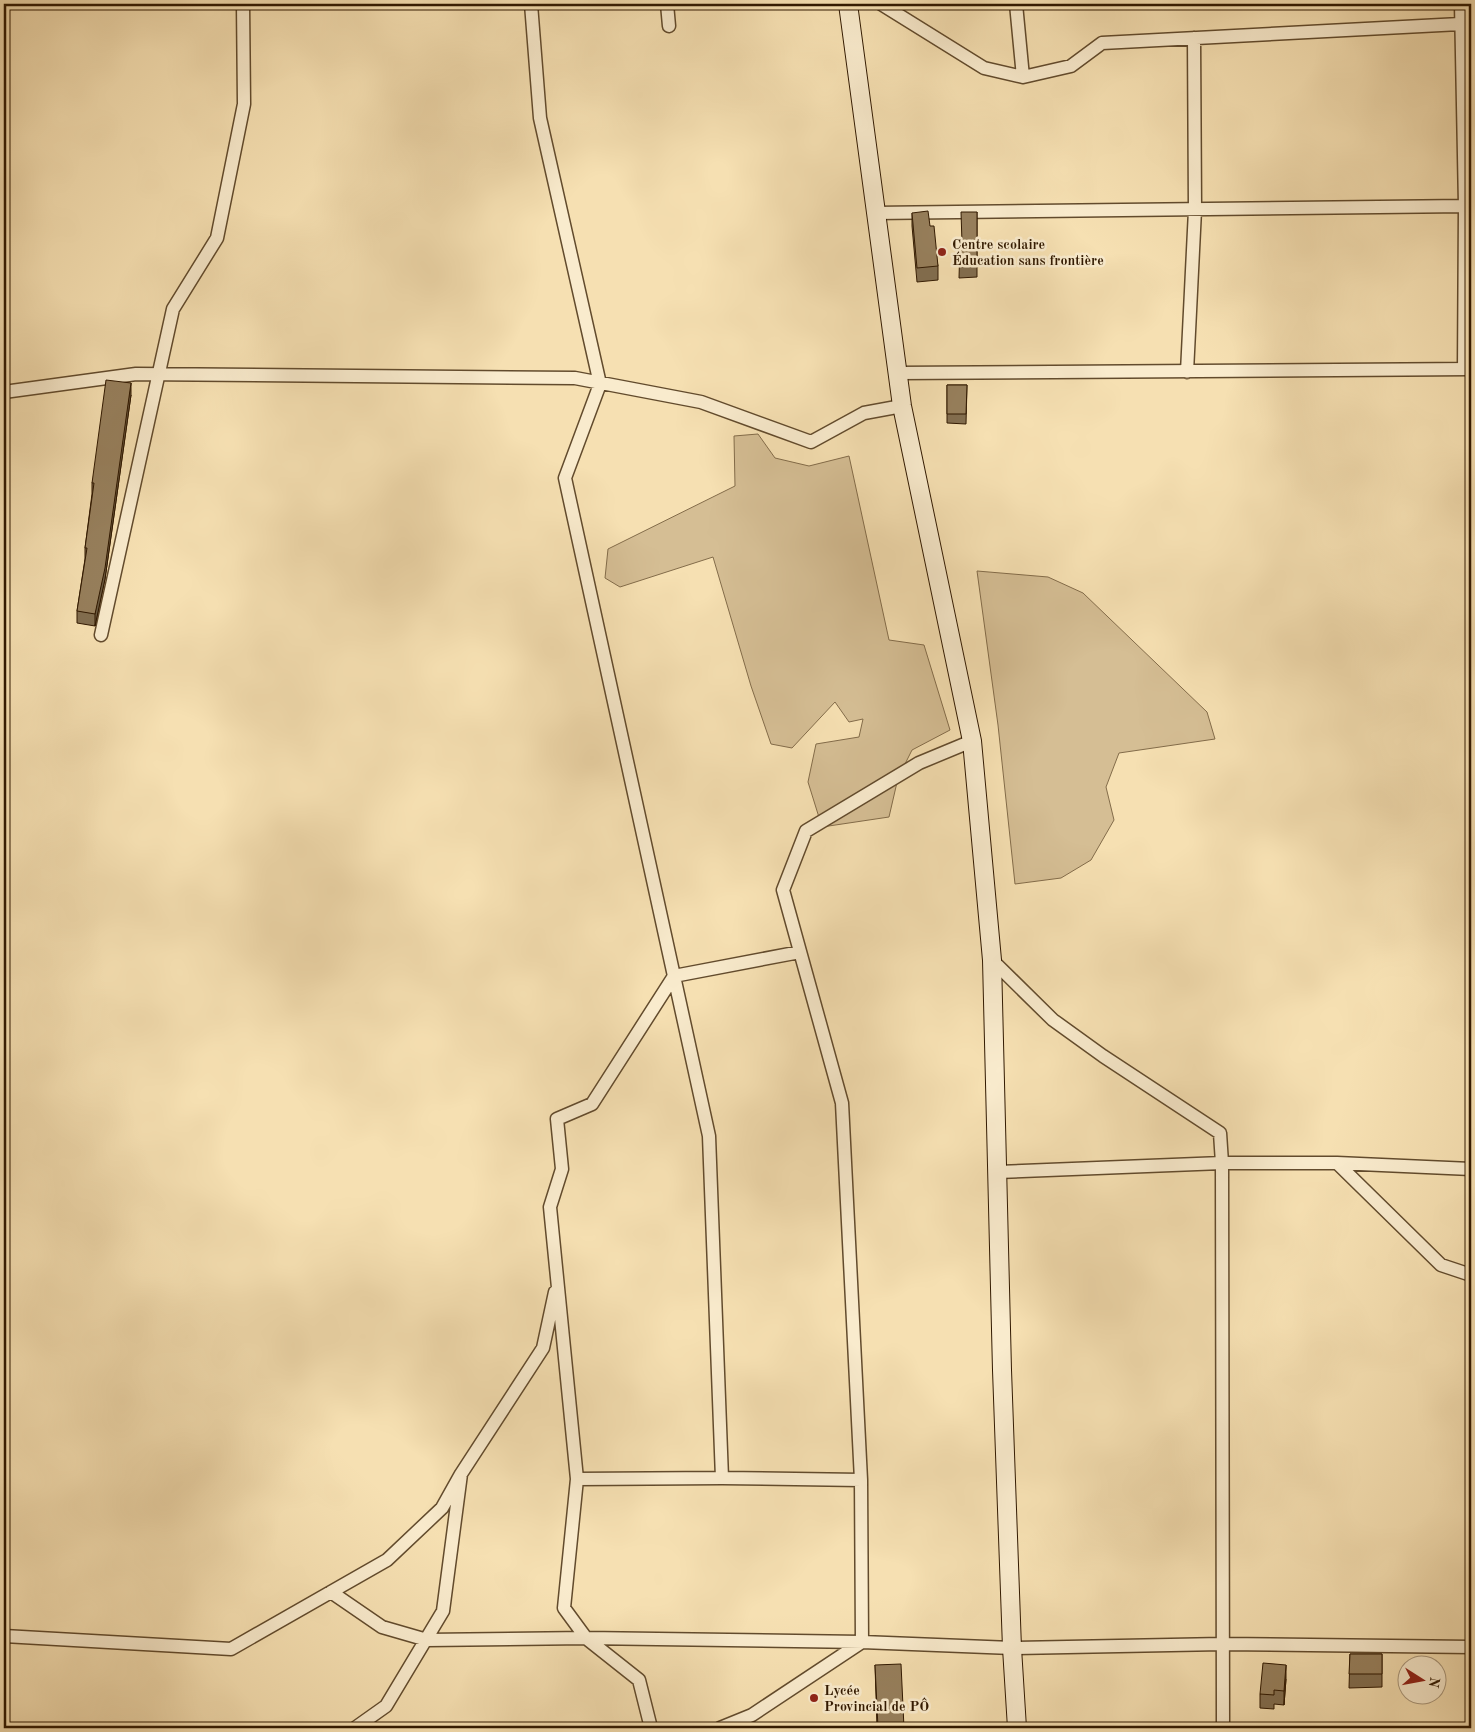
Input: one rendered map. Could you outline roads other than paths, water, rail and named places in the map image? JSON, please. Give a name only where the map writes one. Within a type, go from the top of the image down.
[{"type":"main road","points":[[848,4],[902,406],[972,742],[992,960],[1002,1370],[1012,1648],[1017,1728]]},
{"type":"street","points":[[101,636],[173,309],[217,238],[244,104],[243,4]]},
{"type":"street","points":[[531,4],[540,118],[600,384],[565,478],[709,1136],[722,1478]]},
{"type":"street","points":[[667,4],[668,26]]},
{"type":"street","points":[[881,4],[984,68],[1023,77],[1071,66],[1102,43],[1460,24]]},
{"type":"street","points":[[1016,4],[1023,77]]},
{"type":"street","points":[[898,373],[1468,369],[1461,4]]},
{"type":"street","points":[[1188,372],[1195,210],[1194,38]]},
{"type":"street","points":[[875,212],[1465,206]]},
{"type":"street","points":[[4,392],[136,374],[575,378],[701,402],[811,442],[864,414],[902,406]]},
{"type":"street","points":[[862,1642],[861,1480],[842,1103],[783,890],[806,831],[919,763],[972,742]]},
{"type":"street","points":[[651,1728],[639,1680],[586,1638],[564,1608],[577,1479],[550,1207],[562,1169],[557,1119],[592,1104],[674,976],[800,952]]},
{"type":"street","points":[[992,960],[1053,1020],[1103,1056],[1220,1133],[1222,1163],[1223,1728]]},
{"type":"street","points":[[998,1172],[1222,1163],[1337,1163],[1471,1170]]},
{"type":"street","points":[[1337,1163],[1441,1265],[1471,1275]]},
{"type":"street","points":[[4,1636],[232,1649],[387,1560],[442,1508],[461,1474],[543,1348],[557,1280]]},
{"type":"street","points":[[356,1728],[386,1706],[443,1611],[461,1474]]},
{"type":"street","points":[[577,1479],[722,1478],[861,1480]]},
{"type":"street","points":[[331,1592],[382,1627],[427,1640],[586,1638],[862,1642],[1012,1648],[1222,1644],[1471,1647]]},
{"type":"street","points":[[720,1728],[752,1715],[862,1642]]},
{"type":"place","name":"Centre scolaire Éducation sans frontière","points":[[942,252]]},
{"type":"place","name":"Lycée Provincial de PÔ","points":[[814,1698]]}]
